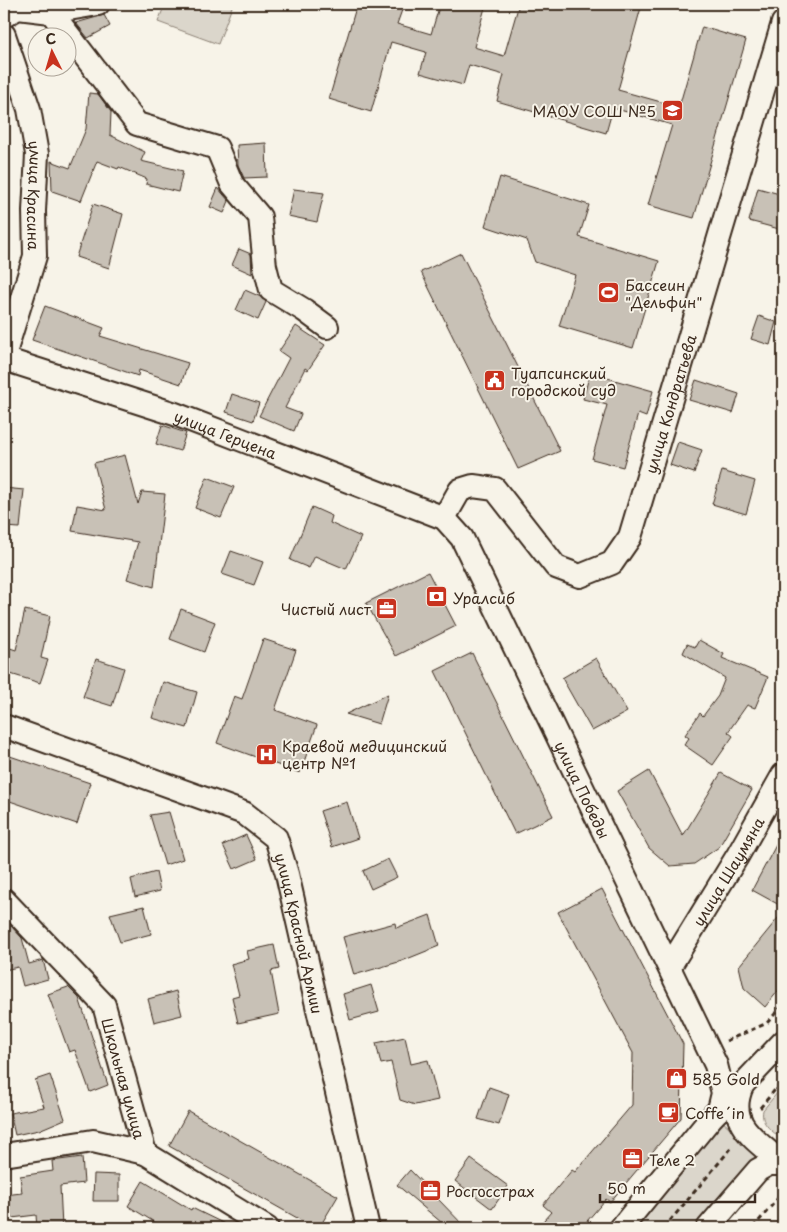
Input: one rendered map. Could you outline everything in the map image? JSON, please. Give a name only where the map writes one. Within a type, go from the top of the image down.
[{"type":"street","points":[[4,16],[18,8],[51,12],[98,4]]},
{"type":"street","points":[[51,12],[136,124],[217,148],[232,184],[260,217],[265,266],[271,290],[304,310],[327,328]]},
{"type":"street","name":"улица Кондратьева","points":[[444,518],[460,490],[473,486],[494,490],[556,567],[580,576],[612,563],[630,537],[783,23]]},
{"type":"street","name":"улица Красина","points":[[4,35],[29,108],[37,154],[34,211],[35,256],[4,358]]},
{"type":"street","name":"улица Герцена","points":[[4,358],[174,414],[444,518]]},
{"type":"street","name":"улица Победы","points":[[444,518],[462,538],[730,1087]]},
{"type":"street","name":"улица Красной Армии","points":[[4,726],[244,813],[276,838],[287,874],[368,1228]]},
{"type":"street","name":"улица Шаумяна","points":[[670,966],[738,855],[783,775]]},
{"type":"street","name":"Школьная улица","points":[[4,900],[104,1005],[145,1153],[267,1228]]},
{"type":"street","points":[[621,1228],[730,1087],[783,1042]]},
{"type":"street","points":[[730,1087],[736,1105],[783,1164]]},
{"type":"street","points":[[4,1155],[93,1141],[145,1153]]},
{"type":"street","points":[[708,1228],[758,1170],[769,1164],[783,1164]]},
{"type":"path","points":[[749,1120],[783,1080]]},
{"type":"path","points":[[776,1088],[783,1094]]},
{"type":"path","points":[[664,1228],[709,1176]]},
{"type":"path","points":[[753,1228],[783,1192]]},
{"type":"shaded area","points":[[165,4],[233,4],[218,44],[158,22]]},
{"type":"shaded area","points":[[783,1086],[783,1140],[765,1124],[763,1110]]},
{"type":"shaded area","points":[[720,1119],[762,1157],[699,1228],[630,1228]]},
{"type":"building","name":"МАОУ СОШ №5","points":[[357,4],[381,4],[402,10],[397,24],[431,34],[440,4],[486,4],[474,47],[504,56],[519,4],[642,4],[618,90],[679,107],[702,27],[746,40],[694,218],[648,205],[672,125],[613,108],[606,133],[497,101],[504,75],[469,65],[463,85],[420,73],[426,52],[391,42],[371,112],[329,99]]},
{"type":"building","points":[[104,15],[110,26],[88,38],[76,23]]},
{"type":"building","points":[[89,93],[98,94],[111,112],[110,135],[145,152],[141,161],[183,171],[178,192],[146,184],[147,179],[119,167],[118,169],[97,161],[81,201],[52,191],[51,161],[70,168],[86,129]]},
{"type":"building","points":[[266,143],[267,177],[244,178],[238,165],[237,145]]},
{"type":"building","points":[[500,177],[589,205],[579,237],[659,261],[633,348],[559,326],[575,275],[535,262],[527,240],[485,226]]},
{"type":"building","points":[[218,188],[229,201],[224,213],[210,207]]},
{"type":"building","points":[[758,188],[783,195],[783,230],[749,221]]},
{"type":"building","points":[[294,189],[324,193],[317,222],[288,216]]},
{"type":"building","points":[[93,204],[123,214],[109,268],[76,257]]},
{"type":"building","points":[[239,249],[251,254],[252,274],[232,265]]},
{"type":"building","name":"Туапсинский городской суд","points":[[461,253],[560,451],[518,469],[421,272]]},
{"type":"building","points":[[245,290],[261,297],[266,302],[258,320],[236,310]]},
{"type":"building","points":[[45,306],[104,328],[100,336],[188,363],[181,384],[139,370],[138,376],[32,340]]},
{"type":"building","points":[[759,316],[776,322],[770,345],[751,339]]},
{"type":"building","points":[[296,326],[325,345],[308,370],[305,368],[285,408],[301,414],[294,431],[259,416],[289,358],[279,351]]},
{"type":"building","points":[[590,373],[653,391],[646,417],[638,414],[623,467],[592,459],[607,405],[583,399]]},
{"type":"building","points":[[696,380],[739,394],[733,413],[689,400]]},
{"type":"building","points":[[232,394],[259,403],[253,421],[226,412]]},
{"type":"building","points":[[162,425],[186,433],[180,451],[156,444]]},
{"type":"building","points":[[678,442],[702,450],[694,473],[670,465]]},
{"type":"building","points":[[125,455],[138,504],[142,492],[165,494],[154,587],[127,579],[138,542],[72,531],[77,505],[106,510],[94,463]]},
{"type":"building","points":[[722,471],[755,481],[746,514],[712,504]]},
{"type":"building","points":[[207,477],[234,487],[221,518],[195,508]]},
{"type":"building","points":[[4,488],[24,490],[20,528],[4,527]]},
{"type":"building","points":[[312,507],[332,516],[330,523],[361,537],[346,569],[315,556],[309,568],[290,560]]},
{"type":"building","points":[[231,551],[263,562],[254,585],[222,574]]},
{"type":"building","points":[[428,572],[456,626],[396,656],[366,603]]},
{"type":"building","points":[[181,609],[215,622],[204,652],[170,639]]},
{"type":"building","points":[[25,610],[50,616],[41,658],[48,660],[40,683],[4,672],[4,646],[16,650]]},
{"type":"building","points":[[263,639],[296,650],[275,710],[317,725],[300,773],[217,743],[234,696],[242,699]]},
{"type":"building","points":[[699,640],[724,654],[722,658],[768,677],[755,708],[747,705],[728,732],[733,736],[713,765],[684,745],[689,738],[685,735],[700,713],[703,716],[718,696],[725,678],[683,653],[687,644],[695,647]]},
{"type":"building","points":[[472,653],[553,816],[515,834],[435,671]]},
{"type":"building","points":[[596,658],[627,712],[592,731],[562,678]]},
{"type":"building","points":[[96,659],[124,668],[112,706],[83,697]]},
{"type":"building","points":[[163,682],[197,692],[187,728],[152,718]]},
{"type":"building","points":[[388,694],[379,724],[346,714]]},
{"type":"building","points":[[4,754],[90,783],[77,824],[4,799]]},
{"type":"building","points":[[649,771],[683,836],[721,773],[752,790],[719,847],[694,864],[670,866],[649,848],[617,791]]},
{"type":"building","points":[[347,802],[358,838],[332,847],[320,811]]},
{"type":"building","points":[[169,812],[183,859],[165,865],[150,815]]},
{"type":"building","points":[[783,832],[783,907],[752,890]]},
{"type":"building","points":[[246,835],[257,859],[234,869],[223,845]]},
{"type":"building","points":[[388,859],[397,877],[371,889],[363,871]]},
{"type":"building","points":[[156,872],[160,891],[135,897],[131,879]]},
{"type":"building","points":[[602,889],[683,1044],[681,1118],[610,1202],[606,1199],[581,1228],[537,1228],[551,1212],[543,1205],[572,1170],[575,1172],[632,1105],[633,1053],[558,912]]},
{"type":"building","points":[[144,906],[151,934],[120,942],[110,914]]},
{"type":"building","points":[[783,912],[783,985],[765,1007],[744,988],[739,966]]},
{"type":"building","points":[[430,915],[439,946],[402,961],[354,975],[343,937],[395,923],[396,928]]},
{"type":"building","points":[[11,926],[22,938],[29,964],[43,960],[48,979],[23,986],[18,967],[4,970],[4,928]]},
{"type":"building","points":[[274,945],[279,969],[271,971],[279,1014],[238,1023],[232,997],[239,995],[231,964],[249,959],[247,951]]},
{"type":"building","points":[[371,985],[379,1012],[350,1020],[343,994]]},
{"type":"building","points":[[68,987],[79,998],[108,1085],[90,1092],[75,1050],[69,1052],[48,994]]},
{"type":"building","points":[[176,991],[182,1015],[154,1022],[148,999]]},
{"type":"building","points":[[405,1037],[411,1064],[428,1060],[438,1100],[415,1105],[400,1100],[391,1062],[381,1064],[376,1043]]},
{"type":"building","points":[[50,1075],[65,1119],[39,1130],[15,1135],[10,1113],[44,1107],[35,1080]]},
{"type":"building","points":[[489,1087],[509,1094],[499,1125],[478,1119]]},
{"type":"building","points":[[188,1111],[338,1196],[319,1228],[315,1228],[169,1146]]},
{"type":"building","points":[[82,1157],[84,1183],[60,1186],[62,1228],[37,1228],[36,1215],[4,1219],[4,1195],[22,1193],[20,1176],[53,1171],[52,1161]]},
{"type":"building","points":[[471,1159],[508,1186],[492,1209],[455,1181]]},
{"type":"building","points":[[410,1170],[466,1228],[448,1228],[397,1185]]},
{"type":"building","points":[[94,1174],[119,1175],[119,1201],[93,1201]]},
{"type":"building","points":[[143,1181],[191,1210],[192,1208],[233,1228],[164,1228],[128,1206]]},
{"type":"place","name":"МАОУ СОШ №5","points":[[672,110]]},
{"type":"place","name":"Бассеин \"Дельфин\"","points":[[609,293]]},
{"type":"place","name":"Туапсинский городской суд","points":[[495,381]]},
{"type":"place","name":"Уралсиб","points":[[437,597]]},
{"type":"place","name":"Чистый лист","points":[[387,608]]},
{"type":"place","name":"Краевой медицинский центр №1","points":[[266,754]]},
{"type":"place","name":"585 Gold","points":[[676,1078]]},
{"type":"place","name":"Coffe´in","points":[[669,1112]]},
{"type":"place","name":"Теле 2","points":[[633,1159]]},
{"type":"place","name":"Росгосстрах","points":[[430,1190]]}]
